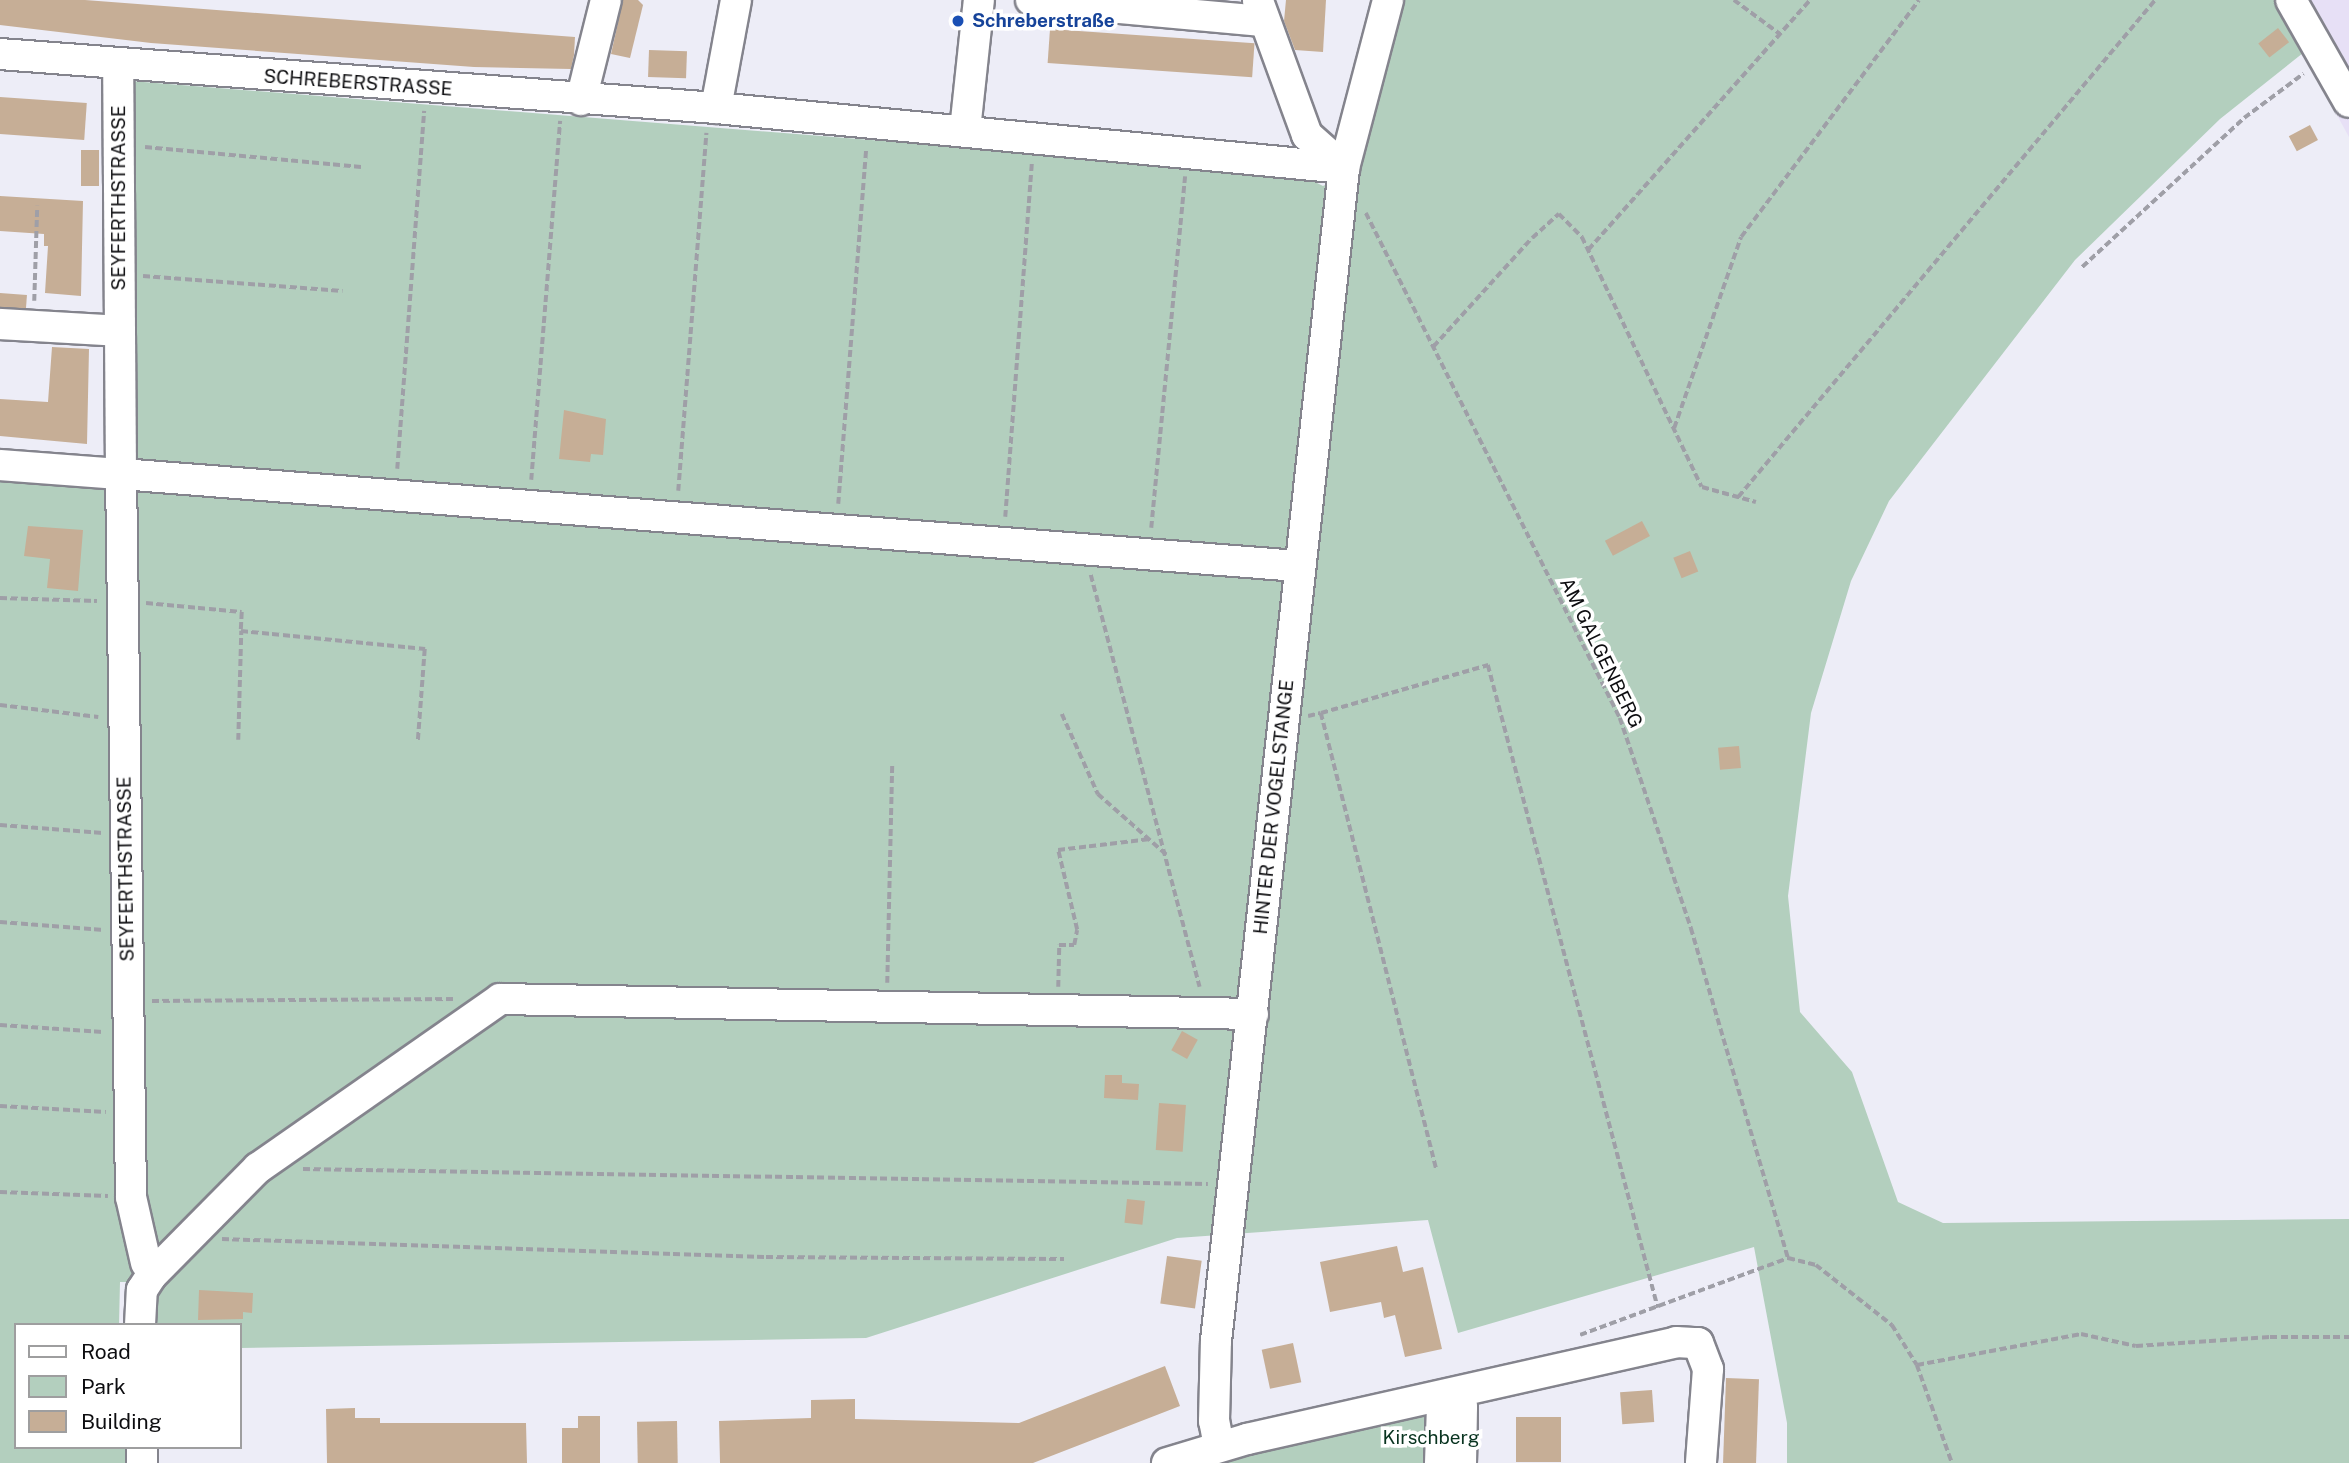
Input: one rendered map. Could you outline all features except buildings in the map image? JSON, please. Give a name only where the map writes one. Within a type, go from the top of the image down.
[{"type":"street","points":[[572,100],[606,0]]},
{"type":"street","points":[[712,107],[736,0]]},
{"type":"street","points":[[965,130],[979,0]]},
{"type":"street","points":[[1031,0],[1259,10],[1307,135],[1344,167]]},
{"type":"street","name":"HINTER DER VOGELSTANGE","points":[[1219,1446],[1214,1421],[1216,1341],[1231,1184],[1253,1014],[1299,566],[1344,167],[1388,0]]},
{"type":"street","points":[[2291,0],[2349,102]]},
{"type":"street","name":"SCHREBERSTRASSE","points":[[0,54],[572,100],[712,107],[1344,167]]},
{"type":"street","name":"SEYFERTHSTRASSE","points":[[118,65],[131,1197],[149,1270]]},
{"type":"street","points":[[0,324],[120,331]]},
{"type":"street","points":[[0,465],[1299,566]]},
{"type":"street","points":[[140,1323],[142,1290],[149,1270],[291,1140],[500,999],[1253,1014]]},
{"type":"street","points":[[1167,1463],[1219,1446],[1676,1342],[1698,1343],[1708,1369],[1701,1463]]},
{"type":"street","points":[[1468,1390],[1474,1420],[1473,1463]]},
{"type":"street","points":[[1440,1463],[1442,1406],[1462,1406],[1461,1463]]},
{"type":"path","points":[[1734,0],[1780,34]]},
{"type":"path","points":[[1588,250],[1810,0]]},
{"type":"path","points":[[1674,429],[1741,237],[1919,0]]},
{"type":"path","points":[[1738,497],[2155,0]]},
{"type":"path","points":[[2082,267],[2244,118],[2283,86],[2325,60]]},
{"type":"path","points":[[395,496],[427,89]]},
{"type":"path","points":[[529,506],[572,100]]},
{"type":"path","points":[[676,518],[712,107]]},
{"type":"path","points":[[836,530],[867,121]]},
{"type":"path","points":[[1003,543],[1034,137]]},
{"type":"path","points":[[119,142],[361,167]]},
{"type":"path","points":[[1149,555],[1188,152]]},
{"type":"path","name":"AM GALGENBERG","points":[[1362,204],[1620,718],[1691,928],[1788,1258]]},
{"type":"path","points":[[31,326],[37,206]]},
{"type":"path","points":[[1433,347],[1532,237],[1559,214],[1582,237],[1702,487],[1756,502]]},
{"type":"path","points":[[120,273],[342,292]]},
{"type":"path","points":[[1084,550],[1169,856],[1206,1013]]},
{"type":"path","points":[[0,598],[123,601],[242,612],[238,740]]},
{"type":"path","points":[[241,631],[425,649],[418,743]]},
{"type":"path","points":[[1283,723],[1488,665],[1658,1308]]},
{"type":"path","points":[[0,705],[124,721]]},
{"type":"path","points":[[1321,713],[1437,1170]]},
{"type":"path","points":[[1062,715],[1098,794],[1169,856]]},
{"type":"path","points":[[886,1006],[892,764]]},
{"type":"path","points":[[0,825],[125,835]]},
{"type":"path","points":[[1057,1010],[1059,945],[1074,945],[1077,930],[1058,850],[1150,839]]},
{"type":"path","points":[[0,922],[127,932]]},
{"type":"path","points":[[127,1001],[500,999]]},
{"type":"path","points":[[0,1025],[128,1034]]},
{"type":"path","points":[[0,1106],[129,1113]]},
{"type":"path","points":[[299,1169],[1231,1184]]},
{"type":"path","points":[[0,1192],[131,1197]]},
{"type":"path","points":[[185,1237],[463,1250],[1064,1259]]},
{"type":"path","points":[[1567,1340],[1788,1258],[1816,1265],[1844,1284],[1892,1325],[1917,1365],[1952,1463]]},
{"type":"path","points":[[1917,1365],[2081,1334],[2136,1346],[2270,1337],[2349,1337]]},
{"type":"shaded area","points":[[2275,0],[2349,0],[2349,137],[2303,53]]},
{"type":"green space","points":[[1396,0],[2275,0],[2303,53],[2220,119],[2075,260],[1889,501],[1851,581],[1811,713],[1788,896],[1800,1012],[1852,1072],[1898,1202],[1943,1223],[2349,1219],[2349,1463],[1787,1463],[1787,1423],[1754,1247],[1458,1333],[1428,1220],[1177,1238],[866,1338],[242,1348],[242,1323],[145,1323],[146,1282],[120,1282],[119,1323],[14,1323],[14,1449],[125,1449],[125,1463],[0,1463],[0,480],[133,491],[131,81],[1299,174],[1323,186],[1357,169]]},
{"type":"green space","name":"Kirschberg","points":[[1457,1410],[1456,1463],[1207,1463],[1342,1427]]},
{"type":"place","name":"Schreberstraße","points":[[958,21]]}]
